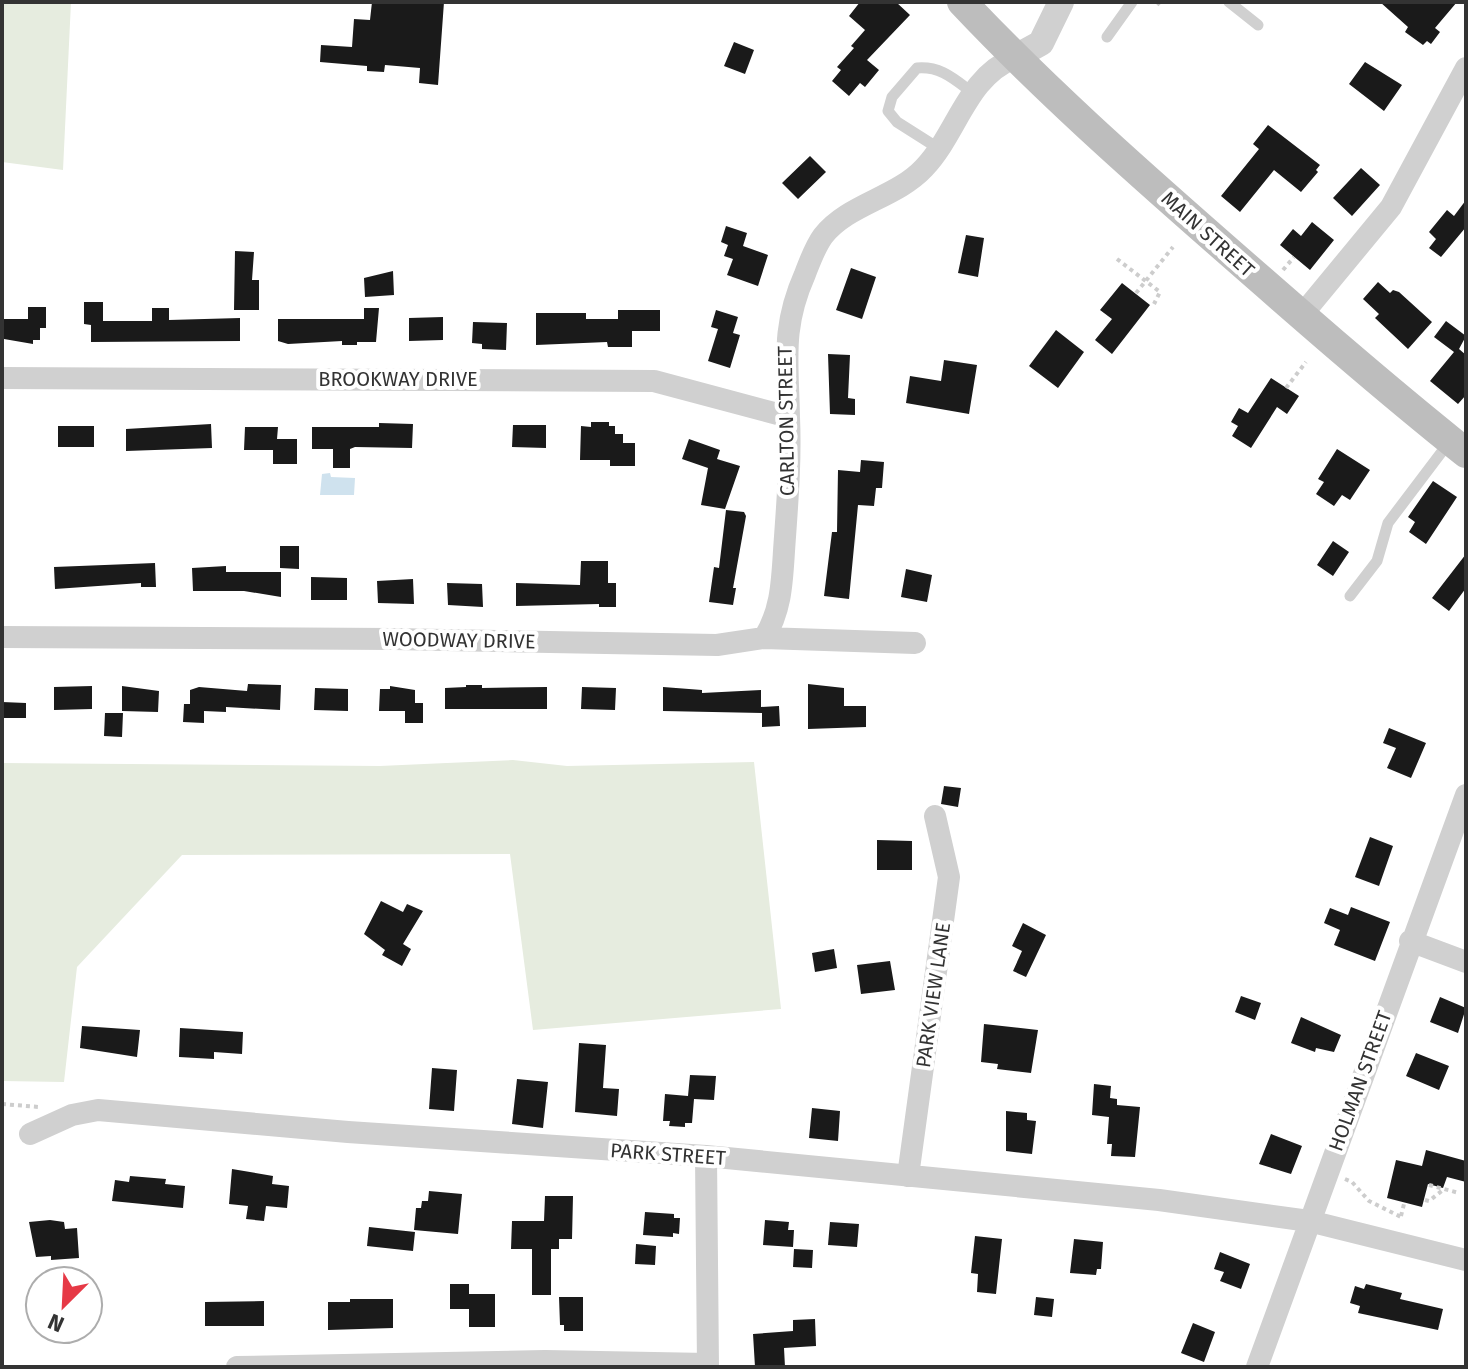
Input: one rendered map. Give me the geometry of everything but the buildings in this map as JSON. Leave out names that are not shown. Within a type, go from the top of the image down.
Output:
[{"type":"main road","name":"MAIN STREET","points":[[962,2],[1014,58],[1301,316],[1458,447]]},
{"type":"street","points":[[1014,58],[1041,43],[1061,2]]},
{"type":"street","name":"CARLTON STREET","points":[[764,638],[781,601],[789,417],[786,328],[797,292],[818,244],[841,220],[907,184],[938,148],[994,66],[1014,58]]},
{"type":"street","points":[[1301,316],[1391,207],[1466,68]]},
{"type":"street","name":"BROOKWAY DRIVE","points":[[2,378],[654,381],[789,417]]},
{"type":"street","name":"WOODWAY DRIVE","points":[[2,637],[717,645],[746,644],[764,638],[915,643]]},
{"type":"street","name":"HOLMAN STREET","points":[[1257,1367],[1410,941],[1466,795]]},
{"type":"street","name":"PARK VIEW LANE","points":[[908,1176],[949,877],[935,816]]},
{"type":"street","points":[[1410,941],[1466,962]]},
{"type":"street","name":"PARK STREET","points":[[30,1134],[72,1115],[98,1110],[348,1132],[706,1156],[1159,1200],[1309,1221],[1466,1260]]},
{"type":"street","points":[[237,1367],[545,1361],[708,1366],[706,1156]]},
{"type":"lane","points":[[1107,37],[1132,2]]},
{"type":"lane","points":[[1229,2],[1258,25]]},
{"type":"lane","points":[[938,148],[897,122],[888,111],[892,97],[917,68],[927,67],[942,70],[973,93]]},
{"type":"lane","points":[[1350,596],[1377,561],[1388,523],[1458,447]]},
{"type":"path","points":[[1136,293],[1173,247]]},
{"type":"path","points":[[1279,275],[1294,257]]},
{"type":"path","points":[[1117,259],[1160,292],[1154,304]]},
{"type":"path","points":[[1286,388],[1306,362]]},
{"type":"path","points":[[1339,1177],[1352,1182],[1379,1208],[1401,1217]]},
{"type":"path","points":[[1429,1185],[1459,1193]]},
{"type":"path","points":[[1425,1200],[1429,1201],[1446,1189]]},
{"type":"shaded area","points":[[2,2],[71,2],[63,170],[2,162]]},
{"type":"shaded area","points":[[513,760],[567,766],[754,762],[781,1009],[533,1030],[510,854],[182,855],[77,967],[64,1082],[2,1081],[2,763],[380,766]]},
{"type":"water","points":[[330,473],[331,477],[355,478],[354,495],[320,495],[322,474]]}]
